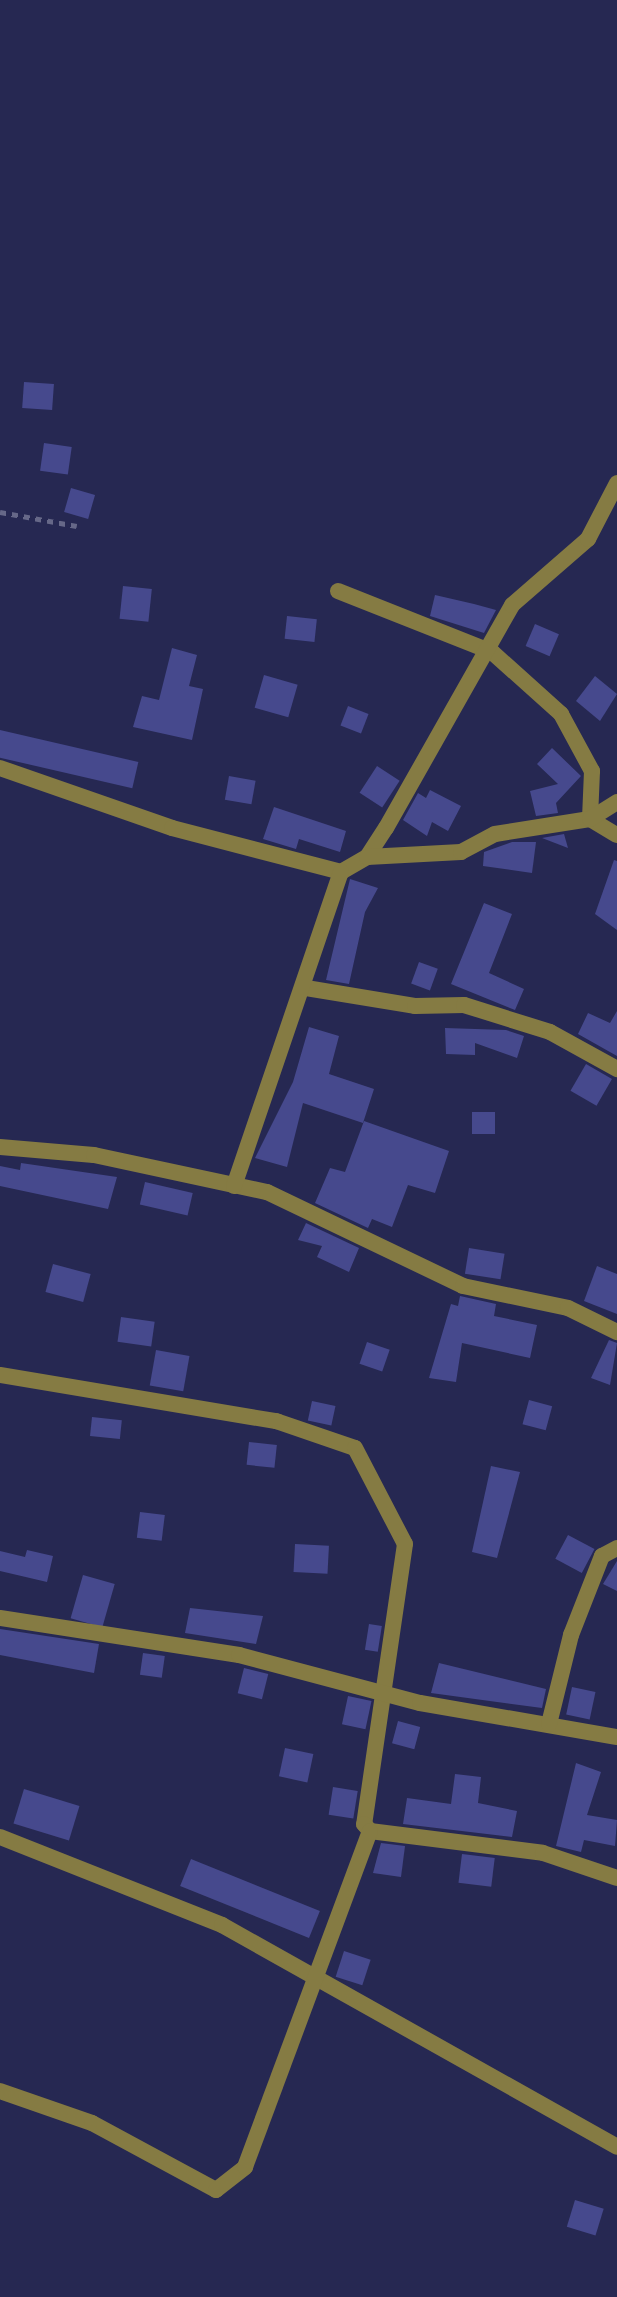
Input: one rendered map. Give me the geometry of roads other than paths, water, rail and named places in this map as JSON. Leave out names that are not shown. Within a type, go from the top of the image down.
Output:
[{"type":"street","points":[[234,1186],[306,988],[341,872],[367,857],[492,652],[512,605],[588,539],[617,483]]},
{"type":"street","points":[[338,591],[492,652],[561,714],[592,771],[590,819]]},
{"type":"street","points":[[0,768],[172,828],[341,872]]},
{"type":"street","points":[[367,857],[430,859],[495,834],[590,819],[617,802]]},
{"type":"street","points":[[590,819],[617,835]]},
{"type":"street","points":[[306,988],[493,1012],[617,1069]]},
{"type":"street","points":[[0,1147],[94,1155],[234,1186],[362,1232],[463,1286],[568,1308],[617,1332]]},
{"type":"street","points":[[0,1375],[276,1421],[355,1448],[405,1544],[389,1692],[364,1824],[370,1831],[543,1853],[617,1878]]},
{"type":"street","points":[[549,1724],[591,1583],[602,1556],[617,1548]]},
{"type":"street","points":[[0,1618],[239,1655],[389,1692],[617,1737]]},
{"type":"street","points":[[0,2091],[92,2123],[216,2190],[245,2167],[370,1831]]},
{"type":"street","points":[[0,1837],[222,1925],[617,2147]]}]
